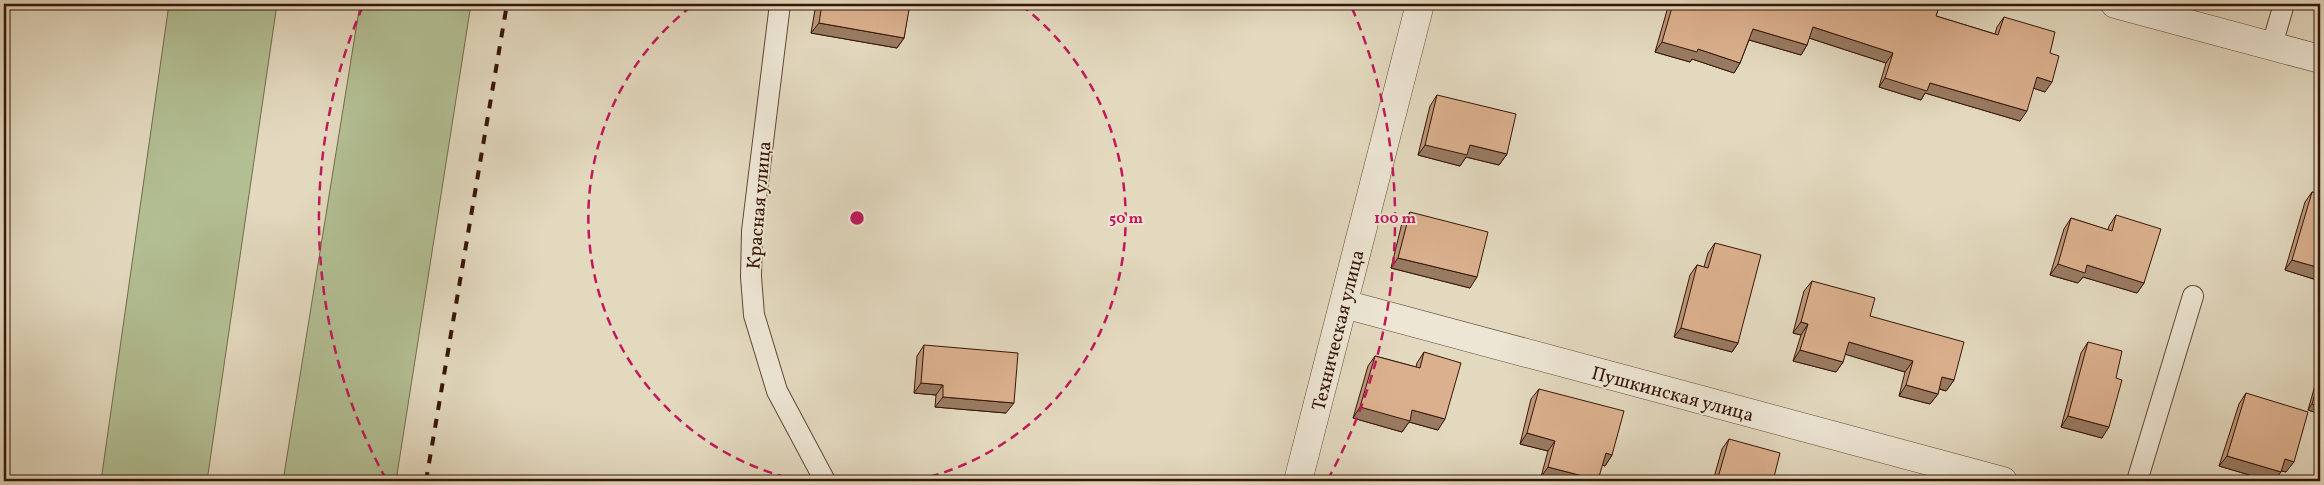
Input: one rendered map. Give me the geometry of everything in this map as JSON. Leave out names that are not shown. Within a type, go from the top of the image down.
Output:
[{"type":"street","name":"Техническая улица","points":[[1298,481],[1420,4]]},
{"type":"street","points":[[2114,4],[2320,59]]},
{"type":"street","name":"Пушкинская улица","points":[[1344,304],[2003,481]]},
{"type":"lane","name":"Красная улица","points":[[780,4],[752,232],[751,277],[754,315],[777,391],[825,481]]},
{"type":"lane","points":[[2272,45],[2284,4]]},
{"type":"lane","points":[[2136,481],[2193,296]]},
{"type":"green space","points":[[169,4],[277,4],[207,481],[101,481]]},
{"type":"green space","points":[[360,4],[471,4],[396,481],[283,481]]},
{"type":"building","points":[[822,4],[910,4],[904,38],[819,23]]},
{"type":"building","points":[[1673,4],[1940,4],[1936,16],[1998,35],[2004,17],[2055,32],[2050,53],[2059,56],[2052,82],[2037,77],[2027,111],[1930,83],[1927,91],[1885,78],[1893,53],[1813,27],[1807,45],[1753,29],[1740,63],[1698,49],[1697,52],[1662,42]]},
{"type":"building","points":[[1437,95],[1516,114],[1507,154],[1470,145],[1467,155],[1425,145]]},
{"type":"building","points":[[2312,192],[2320,194],[2320,268],[2292,260]]},
{"type":"building","points":[[1410,212],[1488,232],[1477,277],[1398,258]]},
{"type":"building","points":[[2116,215],[2161,229],[2144,283],[2087,265],[2085,273],[2058,264],[2071,218],[2112,231]]},
{"type":"building","points":[[1715,243],[1761,255],[1738,343],[1681,328],[1697,265],[1708,268]]},
{"type":"building","points":[[1812,281],[1875,298],[1870,316],[1964,342],[1954,380],[1942,377],[1938,394],[1906,385],[1913,361],[1849,342],[1843,362],[1800,350],[1808,324],[1801,322]]},
{"type":"building","points":[[2088,342],[2122,351],[2116,378],[2122,380],[2109,427],[2068,416]]},
{"type":"building","points":[[924,345],[1018,353],[1014,403],[943,397],[943,385],[921,383]]},
{"type":"building","points":[[1424,352],[1461,363],[1445,419],[1412,410],[1410,421],[1360,407],[1375,356],[1420,368]]},
{"type":"building","points":[[2320,377],[2320,407],[2312,404]]},
{"type":"building","points":[[1539,389],[1624,411],[1612,455],[1606,453],[1598,480],[1548,467],[1555,441],[1527,433]]},
{"type":"building","points":[[2246,393],[2308,412],[2294,462],[2285,459],[2281,472],[2227,456]]},
{"type":"building","points":[[1729,439],[1780,453],[1773,481],[1717,481]]},
{"type":"building","points":[[1887,476],[1905,481],[1886,481]]},
{"type":"railway","points":[[426,481],[507,4]]}]
